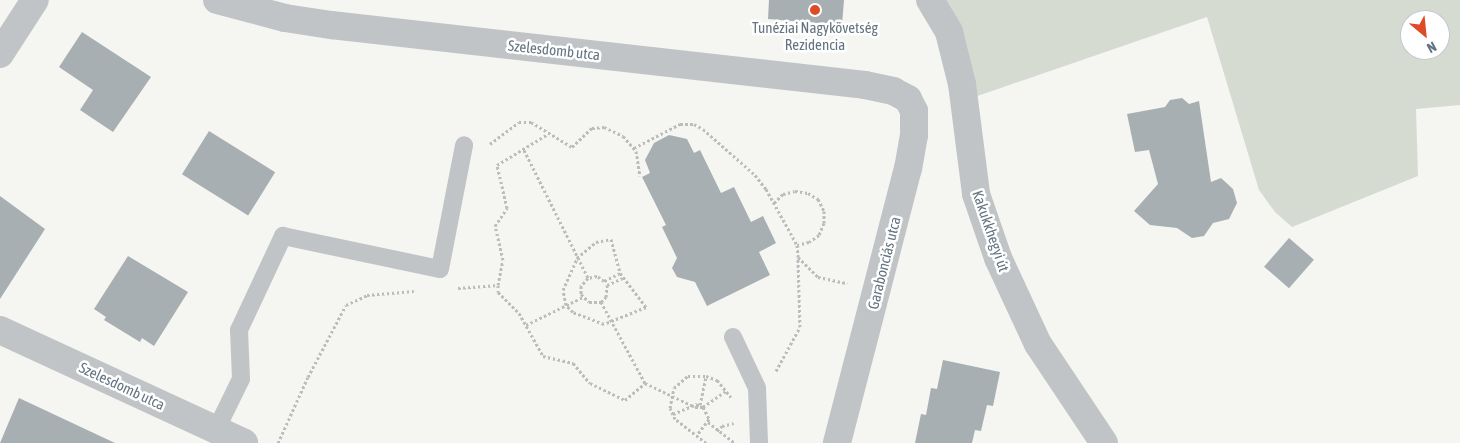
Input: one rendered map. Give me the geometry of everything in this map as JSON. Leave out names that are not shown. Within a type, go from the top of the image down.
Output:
[{"type":"street","points":[[0,54],[35,0]]},
{"type":"street","name":"Szelesdomb utca","points":[[217,0],[331,25],[865,85],[893,91]]},
{"type":"street","name":"Kakukkhegyi út","points":[[930,0],[949,32],[962,84],[976,194],[998,258],[1038,344],[1104,443]]},
{"type":"street","name":"Garabonciás utca","points":[[837,443],[914,135],[914,111],[908,98],[893,91]]},
{"type":"street","name":"Szelesdomb utca","points":[[0,330],[244,443]]},
{"type":"lane","points":[[216,430],[241,379],[239,330],[282,236],[440,269],[464,145]]},
{"type":"lane","points":[[733,337],[757,388],[759,443]]},
{"type":"path","points":[[464,145],[490,144],[519,122],[531,122],[572,147],[592,128],[604,126],[623,136],[634,148],[640,176]]},
{"type":"path","points":[[634,148],[680,124],[694,124],[717,140],[755,175],[774,203],[797,245],[800,327],[767,384],[759,404]]},
{"type":"path","points":[[548,134],[497,165],[507,208],[495,226],[503,260],[498,292],[526,325],[543,356],[573,363],[590,383],[625,400],[645,383]]},
{"type":"path","points":[[524,150],[588,278]]},
{"type":"path","points":[[774,203],[783,194],[795,191],[808,192],[818,199],[824,211],[824,223],[819,235],[809,242],[797,245]]},
{"type":"path","points":[[611,239],[620,273],[646,307],[612,322],[594,322],[582,318],[566,305],[566,279],[577,258],[596,242],[611,239]]},
{"type":"path","points":[[798,257],[818,277],[877,289]]},
{"type":"path","points":[[620,273],[604,281],[597,276],[588,278],[581,286],[583,297],[589,302],[601,302],[606,297],[607,285],[623,278]]},
{"type":"path","points":[[451,289],[498,285]]},
{"type":"path","points":[[278,443],[308,377],[346,305],[367,295],[423,291]]},
{"type":"path","points":[[526,325],[583,297]]},
{"type":"path","points":[[601,302],[645,383],[688,406],[702,406],[732,387]]},
{"type":"path","points":[[706,443],[681,425],[672,414],[671,398],[681,380],[688,376],[706,376],[717,380],[727,390],[733,404]]},
{"type":"path","points":[[706,376],[702,406],[708,422],[734,443]]},
{"type":"path","points":[[672,414],[688,406]]},
{"type":"path","points":[[717,431],[722,426],[736,422],[735,416]]},
{"type":"path","points":[[697,435],[708,422]]},
{"type":"shaded area","points":[[930,0],[1460,0],[1460,105],[1416,109],[1418,176],[1292,227],[1275,212],[1259,190],[1207,17],[963,101]]},
{"type":"building","name":"Tunéziai Nagykövetség Rezidencia","points":[[769,0],[844,0],[842,25],[768,19]]},
{"type":"building","points":[[82,32],[151,77],[113,132],[80,110],[93,90],[59,67]]},
{"type":"building","points":[[1182,98],[1189,104],[1199,101],[1211,182],[1221,178],[1233,189],[1237,203],[1229,219],[1213,223],[1204,236],[1192,238],[1177,228],[1150,225],[1134,211],[1158,184],[1149,150],[1135,152],[1127,114],[1165,107],[1170,100]]},
{"type":"building","points":[[209,131],[275,172],[248,216],[182,174]]},
{"type":"building","points":[[669,135],[687,139],[694,153],[700,150],[721,193],[734,187],[751,222],[763,216],[776,243],[759,252],[770,275],[707,306],[695,282],[677,277],[672,268],[677,258],[662,227],[666,225],[642,177],[650,173],[645,160],[654,143]]},
{"type":"building","points":[[0,196],[45,229],[0,299]]},
{"type":"building","points":[[1289,238],[1314,260],[1289,288],[1264,267]]},
{"type":"building","points":[[128,256],[188,292],[154,346],[142,338],[140,342],[104,320],[106,317],[94,309]]},
{"type":"building","points":[[943,360],[1000,372],[993,406],[987,405],[981,431],[975,430],[972,443],[915,443],[921,414],[926,415],[931,388],[937,389]]},
{"type":"building","points":[[19,398],[115,443],[0,443]]},
{"type":"place","name":"Tunéziai Nagykövetség Rezidencia","points":[[815,10]]}]
